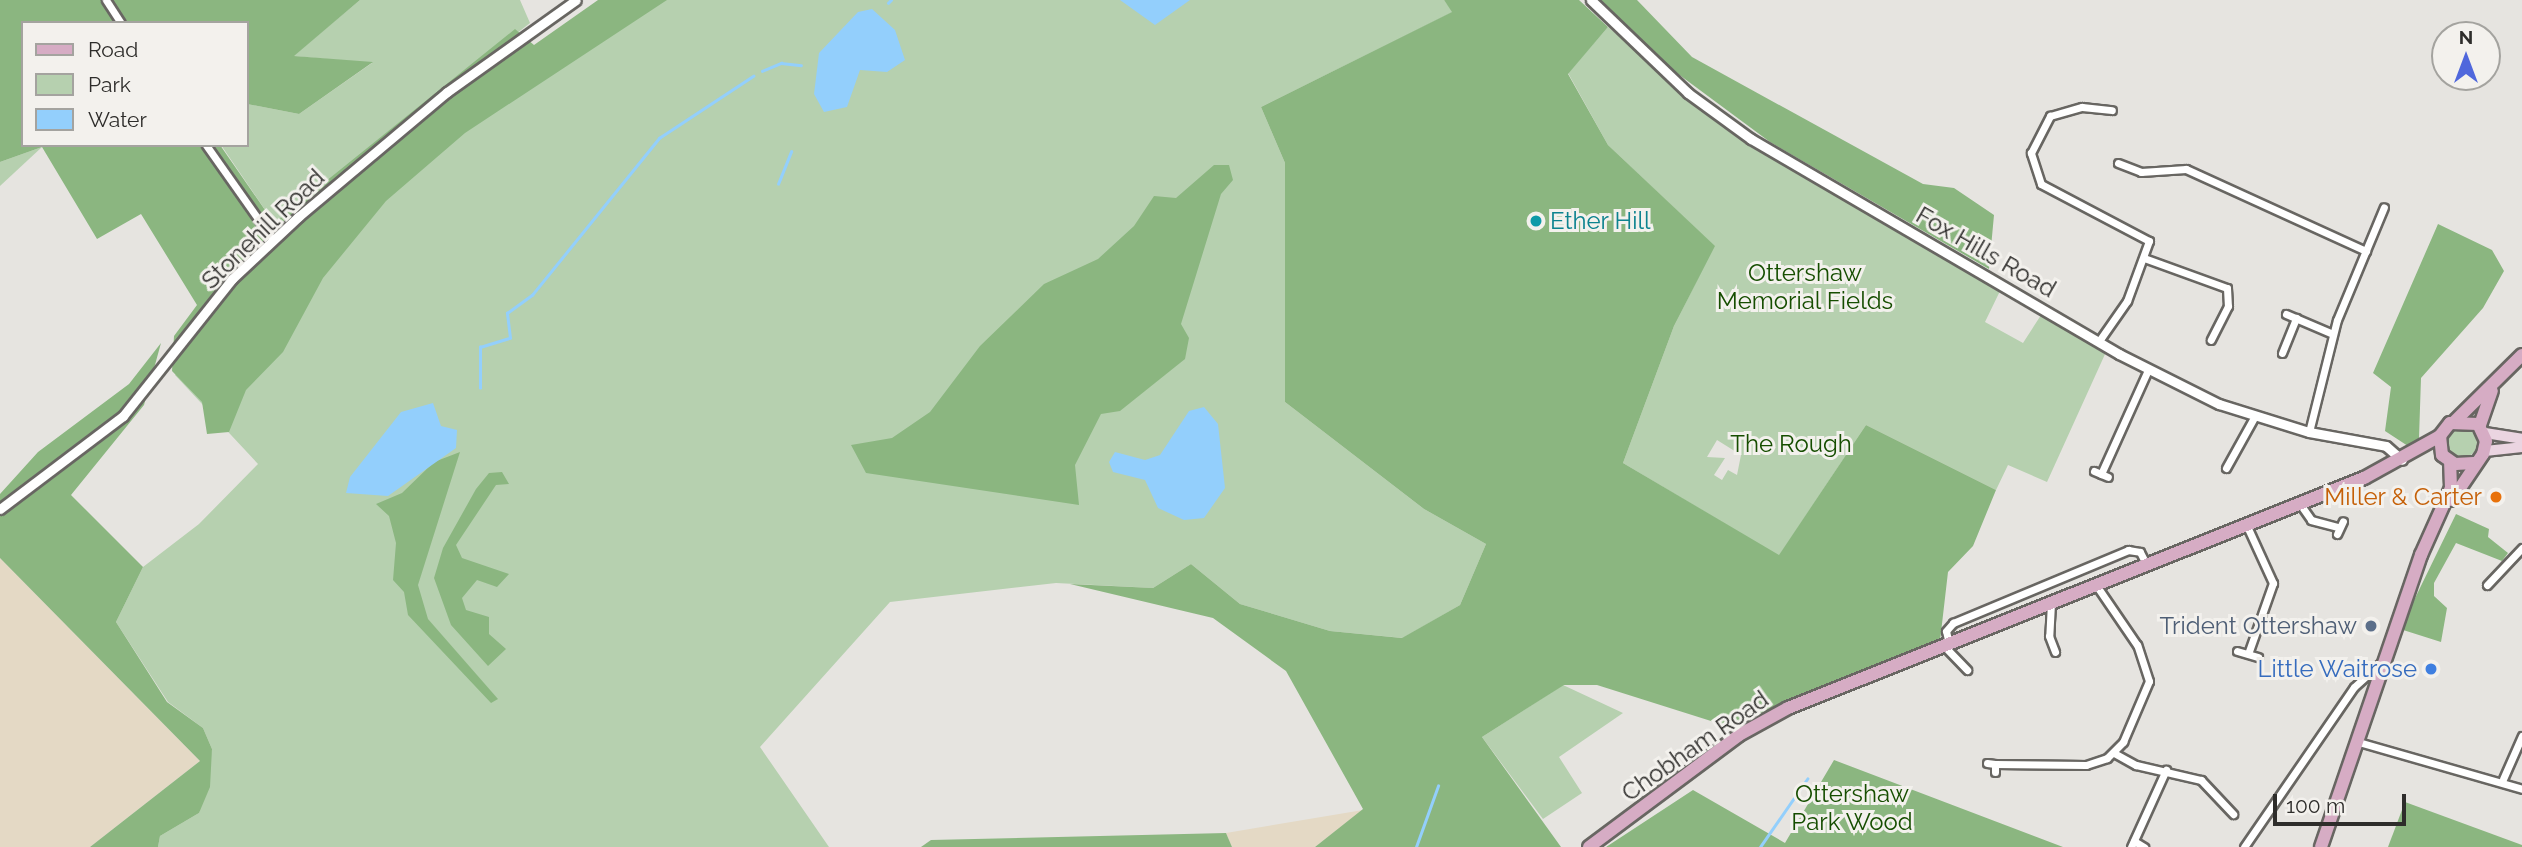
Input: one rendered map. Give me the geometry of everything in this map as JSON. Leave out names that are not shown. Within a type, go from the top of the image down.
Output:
[{"type":"main road","points":[[2320,847],[2383,661],[2451,488],[2440,436],[2522,356]]},
{"type":"main road","points":[[2485,451],[2482,429],[2488,395],[2522,356]]},
{"type":"main road","points":[[2455,421],[2522,439]]},
{"type":"main road","name":"Chobham Road","points":[[1589,847],[1739,735],[1788,708],[2300,504],[2406,458],[2440,436]]},
{"type":"main road","points":[[2419,565],[2474,463],[2485,451],[2522,447]]},
{"type":"main road","name":"Chobham Road","points":[[2406,458],[2446,458]]},
{"type":"main road","points":[[2446,458],[2474,463]]},
{"type":"street","points":[[106,0],[120,21]]},
{"type":"street","name":"Stonehill Road","points":[[0,509],[123,416],[232,279],[273,240],[447,92],[576,0]]},
{"type":"street","name":"Fox Hills Road","points":[[1591,0],[1688,93],[1751,139],[2148,370],[2255,416],[2309,432],[2390,447],[2406,458]]},
{"type":"street","points":[[2099,341],[2127,302],[2144,258],[2147,237],[2052,191],[2030,167],[2034,138],[2050,116],[2082,107],[2112,110]]},
{"type":"street","points":[[207,147],[273,240]]},
{"type":"street","points":[[2118,163],[2141,172],[2186,169],[2366,251]]},
{"type":"street","points":[[2309,432],[2333,334],[2384,207]]},
{"type":"street","points":[[2144,258],[2227,288],[2228,306],[2211,340]]},
{"type":"street","points":[[2286,314],[2333,334]]},
{"type":"street","points":[[2282,353],[2296,318]]},
{"type":"street","points":[[2101,474],[2148,370]]},
{"type":"street","points":[[2226,468],[2255,416]]},
{"type":"street","points":[[2300,504],[2311,520],[2339,527]]},
{"type":"street","points":[[2246,524],[2273,583],[2248,654]]},
{"type":"street","points":[[2487,585],[2522,548]]},
{"type":"street","points":[[1967,670],[1947,646],[1946,631],[1954,623],[2128,550],[2140,552],[2146,564]]},
{"type":"street","points":[[2514,555],[2522,563]]},
{"type":"street","points":[[1992,766],[2086,765],[2114,753],[2145,702],[2149,681],[2137,645],[2096,584]]},
{"type":"street","points":[[2051,603],[2055,652]]},
{"type":"street","points":[[2237,651],[2258,657]]},
{"type":"street","points":[[2244,847],[2362,677],[2383,661]]},
{"type":"street","points":[[2503,779],[2522,736]]},
{"type":"street","points":[[2355,741],[2503,779],[2522,789]]},
{"type":"street","points":[[2114,753],[2201,780],[2233,814]]},
{"type":"street","points":[[2144,847],[2132,844],[2166,770]]},
{"type":"shaded area","points":[[0,558],[200,761],[90,847],[0,847]]},
{"type":"shaded area","points":[[1363,810],[1315,847],[1232,847],[1226,833]]},
{"type":"green space","points":[[0,0],[360,0],[294,56],[373,62],[299,114],[248,104],[248,21],[21,21],[21,147],[42,147],[0,162]]},
{"type":"green space","points":[[360,0],[520,0],[530,23],[274,223],[222,147],[248,147],[248,104],[299,114],[372,63],[293,56]]},
{"type":"green space","points":[[598,0],[667,0],[465,133],[386,201],[323,278],[283,352],[246,390],[229,432],[207,434],[202,402],[172,371],[174,336],[197,305],[141,214],[97,239],[42,147],[221,147],[274,223],[515,29],[534,45]]},
{"type":"green space","points":[[610,0],[1444,0],[1453,12],[1261,107],[1285,163],[1285,402],[1424,509],[1486,544],[1460,605],[1403,638],[1330,631],[1240,604],[1191,564],[1153,588],[1056,583],[890,602],[760,747],[829,847],[158,847],[160,836],[199,813],[212,749],[203,728],[168,702],[116,622],[143,567],[199,524],[258,464],[175,375]]},
{"type":"green space","points":[[1444,0],[1579,0],[1608,27],[1568,74],[1608,145],[1715,246],[1674,326],[1623,463],[1779,555],[1866,425],[1996,490],[1973,546],[1948,572],[1940,641],[1730,727],[1597,685],[1564,685],[1482,737],[1561,847],[1315,847],[1363,809],[1286,671],[1213,618],[1070,584],[1153,588],[1191,564],[1240,604],[1330,631],[1402,638],[1460,605],[1486,544],[1424,509],[1285,402],[1285,163],[1261,107],[1452,12]]},
{"type":"green space","points":[[1597,0],[1637,0],[1692,57],[1923,184],[1954,188],[1994,215],[1989,269],[1770,142],[1666,65]]},
{"type":"green space","name":"Ottershaw Memorial Fields","points":[[1608,27],[1748,145],[2000,291],[1985,322],[2023,343],[2043,312],[2106,352],[2047,482],[2008,465],[1996,490],[1866,425],[1779,556],[1623,463],[1674,326],[1714,246],[1608,145],[1568,73]],"holes":[[[1717,440],[1741,455],[1737,475],[1728,470],[1722,480],[1714,475],[1725,458],[1707,457]]]},
{"type":"green space","points":[[42,147],[0,186],[0,162]]},
{"type":"green space","points":[[1214,165],[1229,165],[1233,180],[1221,194],[1181,324],[1189,338],[1185,359],[1120,411],[1101,414],[1075,465],[1079,505],[866,473],[851,445],[892,438],[930,412],[980,346],[1044,284],[1098,259],[1134,226],[1154,196],[1176,198]]},
{"type":"green space","points":[[2438,224],[2492,250],[2504,271],[2483,308],[2421,378],[2419,438],[2411,448],[2385,431],[2391,387],[2373,373]]},
{"type":"green space","points":[[161,343],[144,405],[71,495],[143,567],[116,622],[167,702],[203,728],[212,749],[210,787],[199,813],[160,836],[158,847],[90,847],[200,761],[0,558],[0,494],[38,452],[129,384]]},
{"type":"green space","points":[[2462,428],[2473,432],[2477,443],[2473,454],[2462,458],[2451,454],[2447,443],[2451,432]]},
{"type":"green space","points":[[460,452],[418,585],[428,619],[498,699],[491,703],[408,615],[404,592],[393,580],[396,543],[389,516],[376,504],[402,493],[434,462]]},
{"type":"green space","points":[[502,472],[509,484],[496,485],[456,545],[462,558],[509,574],[497,587],[477,580],[462,598],[466,610],[489,617],[489,634],[506,649],[488,666],[451,625],[434,578],[443,548],[476,489],[489,473]]},
{"type":"green space","points":[[2456,514],[2489,529],[2488,537],[2508,553],[2502,561],[2456,543],[2434,583],[2434,596],[2447,608],[2441,642],[2400,629]]},
{"type":"green space","points":[[1563,685],[1623,713],[1559,757],[1582,793],[1543,819],[1482,737]]},
{"type":"green space","name":"Ottershaw Park Wood","points":[[1834,760],[2063,847],[1606,847],[1693,790],[1785,843]]},
{"type":"green space","points":[[2405,802],[2522,845],[2522,847],[2388,847]]},
{"type":"green space","points":[[1226,833],[1232,847],[921,847],[931,840]]},
{"type":"water","points":[[1120,0],[1190,0],[1155,25]]},
{"type":"water","points":[[872,9],[895,30],[905,60],[887,72],[860,70],[847,107],[824,112],[814,94],[819,53],[858,12]]},
{"type":"water","points":[[433,403],[441,426],[457,430],[456,448],[388,496],[346,493],[350,477],[401,412]]},
{"type":"water","points":[[1204,407],[1218,424],[1225,488],[1204,518],[1184,520],[1158,508],[1145,480],[1113,472],[1109,462],[1115,452],[1145,460],[1160,455],[1189,411]]},
{"type":"waterway","points":[[888,3],[891,0]]},
{"type":"waterway","points":[[762,71],[781,63],[801,65]]},
{"type":"waterway","points":[[480,388],[480,347],[510,338],[507,313],[532,295],[659,138],[753,76]]},
{"type":"waterway","points":[[778,184],[791,152]]},
{"type":"waterway","points":[[1760,847],[1807,779]]},
{"type":"waterway","points":[[1416,847],[1438,786]]},
{"type":"place","name":"Ether Hill","points":[[1536,221]]},
{"type":"place","name":"Miller & Carter","points":[[2496,497]]},
{"type":"place","name":"Trident Ottershaw","points":[[2371,626]]},
{"type":"place","name":"Little Waitrose","points":[[2431,669]]},
{"type":"park label","name":"The Rough","points":[[1791,444]]}]
